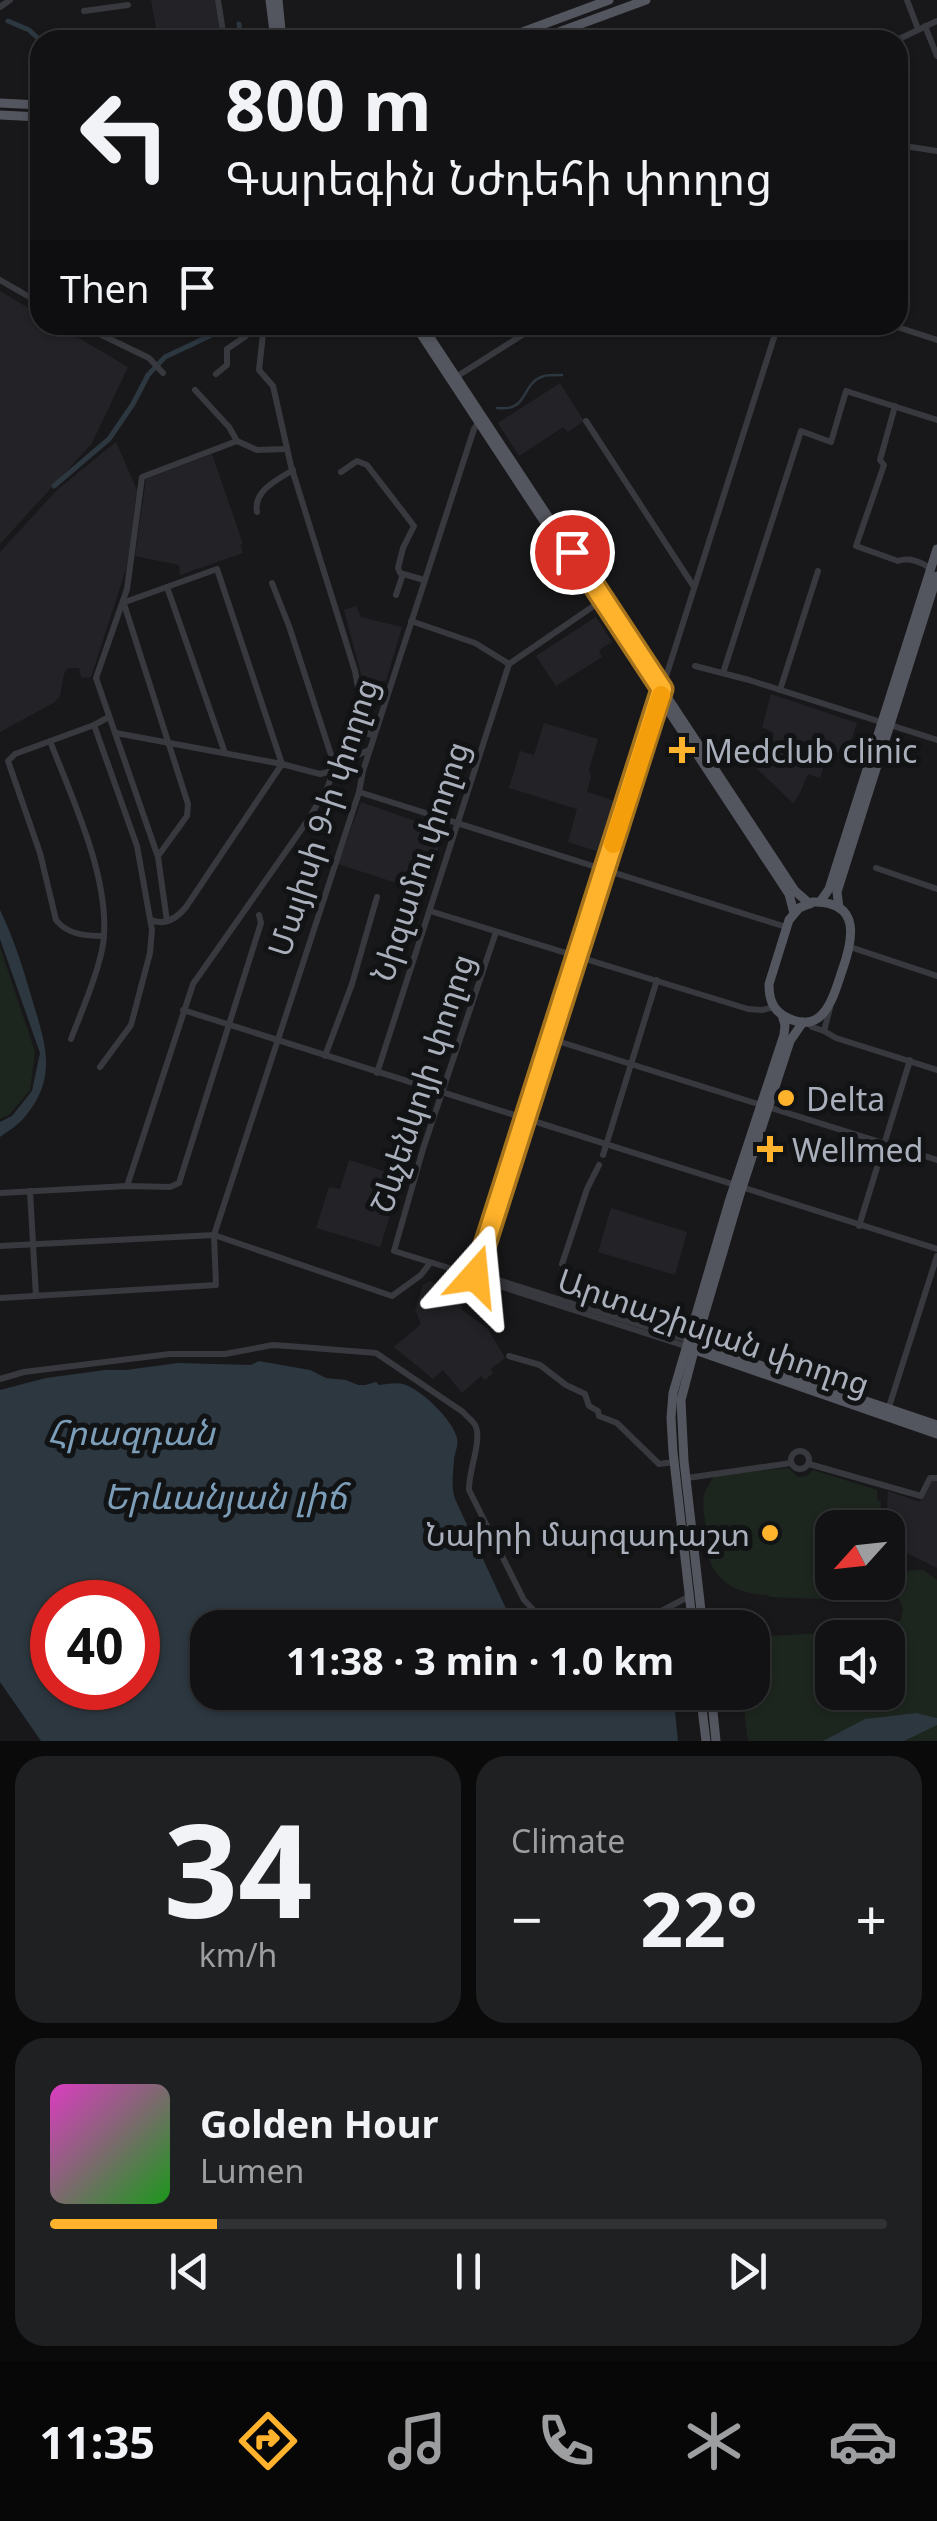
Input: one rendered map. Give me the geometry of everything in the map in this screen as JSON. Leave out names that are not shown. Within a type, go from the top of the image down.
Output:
[{"type":"main road","points":[[274,0],[278,30]]},
{"type":"main road","points":[[529,30],[610,0]]},
{"type":"main road","points":[[574,30],[646,0]]},
{"type":"main road","points":[[0,103],[30,104]]},
{"type":"main road","points":[[0,115],[30,116]]},
{"type":"main road","points":[[425,335],[456,377],[598,603],[662,694],[789,894],[794,913]]},
{"type":"main road","points":[[425,335],[794,891],[815,903],[839,908]]},
{"type":"main road","points":[[694,1610],[679,1461],[681,1400],[690,1345],[743,1188],[784,1036],[785,1025],[769,994],[769,984],[794,913],[815,903],[829,889],[935,573],[937,550]]},
{"type":"main road","points":[[766,1106],[790,1041],[806,1022],[821,1016],[830,1006],[850,947],[851,929],[839,908],[837,892],[885,724]]},
{"type":"main road","points":[[778,1011],[806,1022]]},
{"type":"main road","name":"Արտաշիսյան փողոց","points":[[690,1345],[937,1425]]},
{"type":"main road","name":"Արտաշիսյան փողոց","points":[[888,1412],[937,1434]]},
{"type":"main road","points":[[679,1461],[686,1478],[697,1610]]},
{"type":"main road","points":[[702,1710],[706,1741]]},
{"type":"main road","points":[[713,1710],[716,1741]]},
{"type":"street","points":[[0,6],[10,0]]},
{"type":"street","points":[[218,0],[223,30]]},
{"type":"street","points":[[908,0],[937,56]]},
{"type":"street","points":[[84,11],[128,4]]},
{"type":"street","points":[[908,35],[937,21]]},
{"type":"street","points":[[912,147],[937,151]]},
{"type":"street","points":[[0,280],[30,297]]},
{"type":"street","points":[[908,331],[937,340]]},
{"type":"street","points":[[101,335],[148,358],[163,373]]},
{"type":"street","points":[[216,374],[227,365],[227,349],[246,335]]},
{"type":"street","points":[[263,335],[259,370],[273,386],[293,470],[355,672],[365,728],[374,735]]},
{"type":"street","points":[[456,377],[522,335]]},
{"type":"street","points":[[475,1276],[775,335]]},
{"type":"street","points":[[195,390],[230,427],[236,441],[257,450],[288,449]]},
{"type":"street","points":[[723,673],[801,432],[831,442],[846,391],[937,420]]},
{"type":"street","points":[[895,406],[880,460],[884,465],[856,546],[898,561],[924,564],[935,573]]},
{"type":"street","name":"Մայիսի 9-ի փողոց","points":[[214,1235],[424,580],[474,428],[481,419]]},
{"type":"street","points":[[586,421],[694,587]]},
{"type":"street","points":[[167,922],[158,857],[96,678],[128,589],[142,477],[236,441]]},
{"type":"street","points":[[341,472],[357,461],[366,465],[414,526],[398,568],[403,574],[424,580]]},
{"type":"street","points":[[257,512],[258,496],[293,470]]},
{"type":"street","points":[[123,602],[214,569],[220,571],[282,764]]},
{"type":"street","points":[[780,690],[818,571]]},
{"type":"street","points":[[396,594],[403,574]]},
{"type":"street","points":[[127,1186],[197,977],[308,820],[335,767],[272,583]]},
{"type":"street","points":[[167,587],[225,753]]},
{"type":"street","points":[[123,602],[189,812],[158,857]]},
{"type":"street","points":[[411,621],[475,643],[509,664],[598,603]]},
{"type":"street","name":"Նիզամու փողոց","points":[[377,1072],[509,664]]},
{"type":"street","points":[[695,666],[937,740]]},
{"type":"street","points":[[105,938],[74,933],[56,920],[40,853],[8,761],[109,717]]},
{"type":"street","points":[[94,725],[138,846],[151,920],[150,953],[130,1025],[100,1067]]},
{"type":"street","points":[[116,732],[320,774],[370,750]]},
{"type":"street","points":[[50,741],[92,852],[104,914],[105,938],[71,1039]]},
{"type":"street","points":[[151,920],[167,922],[186,907],[282,764]]},
{"type":"street","points":[[359,792],[786,928]]},
{"type":"street","points":[[876,868],[937,889]]},
{"type":"street","points":[[325,1056],[378,897]]},
{"type":"street","points":[[430,910],[758,1010],[778,1011]]},
{"type":"street","points":[[0,1194],[179,1184],[261,923],[259,914]]},
{"type":"street","name":"Շևչենկոյի փողոց","points":[[394,1250],[441,1093],[496,932]]},
{"type":"street","points":[[850,947],[937,976]]},
{"type":"street","points":[[602,1155],[657,980]]},
{"type":"street","points":[[758,1010],[769,994]]},
{"type":"street","points":[[824,1030],[830,1006]]},
{"type":"street","points":[[183,1010],[937,1252],[888,1412]]},
{"type":"street","points":[[806,1022],[836,1038],[937,1070]]},
{"type":"street","points":[[551,1039],[937,1160]]},
{"type":"street","points":[[859,1226],[910,1060]]},
{"type":"street","points":[[562,1264],[599,1165]]},
{"type":"street","points":[[30,1192],[36,1296]]},
{"type":"street","points":[[0,1298],[216,1286],[214,1235]]},
{"type":"street","points":[[0,1246],[214,1235],[392,1296],[421,1275],[430,1262]]},
{"type":"street","name":"Արտաշիսյան փողոց","points":[[394,1250],[690,1345]]},
{"type":"street","points":[[0,1379],[24,1372],[170,1354],[225,1354],[273,1345],[376,1353],[458,1408],[475,1426],[478,1436],[469,1490],[524,1600],[533,1610]]},
{"type":"street","points":[[509,1356],[540,1365],[585,1394],[589,1406],[598,1410],[599,1416],[617,1423],[659,1464],[679,1461]]},
{"type":"street","points":[[801,1451],[808,1456],[804,1468],[798,1469],[792,1463],[793,1454],[801,1451]]},
{"type":"street","points":[[686,1478],[792,1463]]},
{"type":"street","points":[[808,1464],[921,1496],[930,1478],[937,1478]]},
{"type":"street","points":[[663,1610],[690,1596]]},
{"type":"shaded area","points":[[151,0],[215,0],[220,30],[156,30]]},
{"type":"shaded area","points":[[0,291],[30,309],[30,335],[74,335],[128,367],[92,443],[0,544]]},
{"type":"shaded area","points":[[560,383],[584,421],[568,432],[563,427],[519,456],[498,423]]},
{"type":"shaded area","points":[[116,442],[137,490],[127,566],[91,677],[81,678],[79,668],[68,668],[55,702],[0,732],[0,552],[57,490]]},
{"type":"shaded area","points":[[212,454],[243,553],[180,575],[179,565],[135,556],[146,479]]},
{"type":"shaded area","points":[[356,606],[361,617],[402,627],[386,681],[363,682],[344,610]]},
{"type":"shaded area","points":[[596,617],[612,642],[599,650],[602,657],[556,686],[536,656]]},
{"type":"shaded area","points":[[771,694],[857,723],[846,755],[829,749],[820,778],[808,774],[793,803],[753,765],[765,737],[772,738],[774,733],[762,727]]},
{"type":"shaded area","points":[[544,723],[598,739],[587,792],[618,802],[602,853],[568,842],[577,809],[509,788],[520,751],[534,755]]},
{"type":"shaded area","points":[[361,802],[444,831],[424,892],[338,864]]},
{"type":"shaded area","points":[[0,947],[35,1052],[30,1090],[10,1114],[0,1119]]},
{"type":"shaded area","points":[[349,1160],[406,1178],[380,1247],[316,1228],[329,1187],[340,1189]]},
{"type":"shaded area","points":[[611,1208],[687,1232],[675,1275],[598,1252]]},
{"type":"shaded area","points":[[429,1281],[448,1287],[452,1301],[488,1329],[505,1358],[485,1380],[481,1376],[462,1393],[443,1370],[433,1379],[394,1347],[421,1324],[415,1310],[423,1285]]},
{"type":"shaded area","name":"Նաիրի մարզադաշտ","points":[[788,1468],[798,1477],[813,1470],[877,1490],[880,1510],[815,1510],[815,1599],[748,1593],[729,1585],[711,1563],[703,1505],[706,1489],[715,1475]]},
{"type":"shaded area","points":[[930,1475],[937,1478],[937,1568],[905,1552],[905,1510],[887,1510],[888,1491],[920,1502]]},
{"type":"shaded area","points":[[923,1570],[937,1580],[937,1741],[748,1741],[744,1710],[770,1710],[770,1636],[815,1633],[815,1710],[905,1710],[903,1608],[899,1600],[905,1600],[905,1571]]},
{"type":"water","points":[[0,910],[25,976],[46,1060],[42,1088],[35,1103],[22,1121],[0,1137],[0,1122],[12,1116],[32,1091],[40,1053],[0,939]]},
{"type":"water","name":"Երևանյան լիճ","points":[[259,1361],[310,1370],[358,1385],[403,1384],[418,1392],[435,1406],[457,1438],[455,1499],[507,1610],[190,1610],[190,1710],[675,1710],[678,1741],[41,1741],[0,1682],[0,1390],[46,1378],[178,1363],[251,1365]]},
{"type":"water","points":[[916,1713],[937,1718],[937,1725],[904,1741],[823,1741],[865,1719]]},
{"type":"waterway","points":[[8,21],[30,31]]},
{"type":"waterway","points":[[239,24],[240,30]]},
{"type":"waterway","points":[[54,486],[109,439],[148,375],[165,357],[212,335]]},
{"type":"waterway","points":[[497,408],[515,406],[536,380],[562,375]]},
{"type":"slow traffic","points":[[613,844],[661,695]]},
{"type":"place","name":"Medclub clinic","points":[[682,750]]},
{"type":"place","name":"Delta","points":[[786,1098]]},
{"type":"place","name":"Wellmed","points":[[770,1149]]},
{"type":"place","name":"Նաիրի մարզադաշտ","points":[[770,1533]]},
{"type":"route","points":[[475,1276],[662,689],[572,552]]},
{"type":"water label","name":"Հրազդան","points":[[131,1431]]}]
